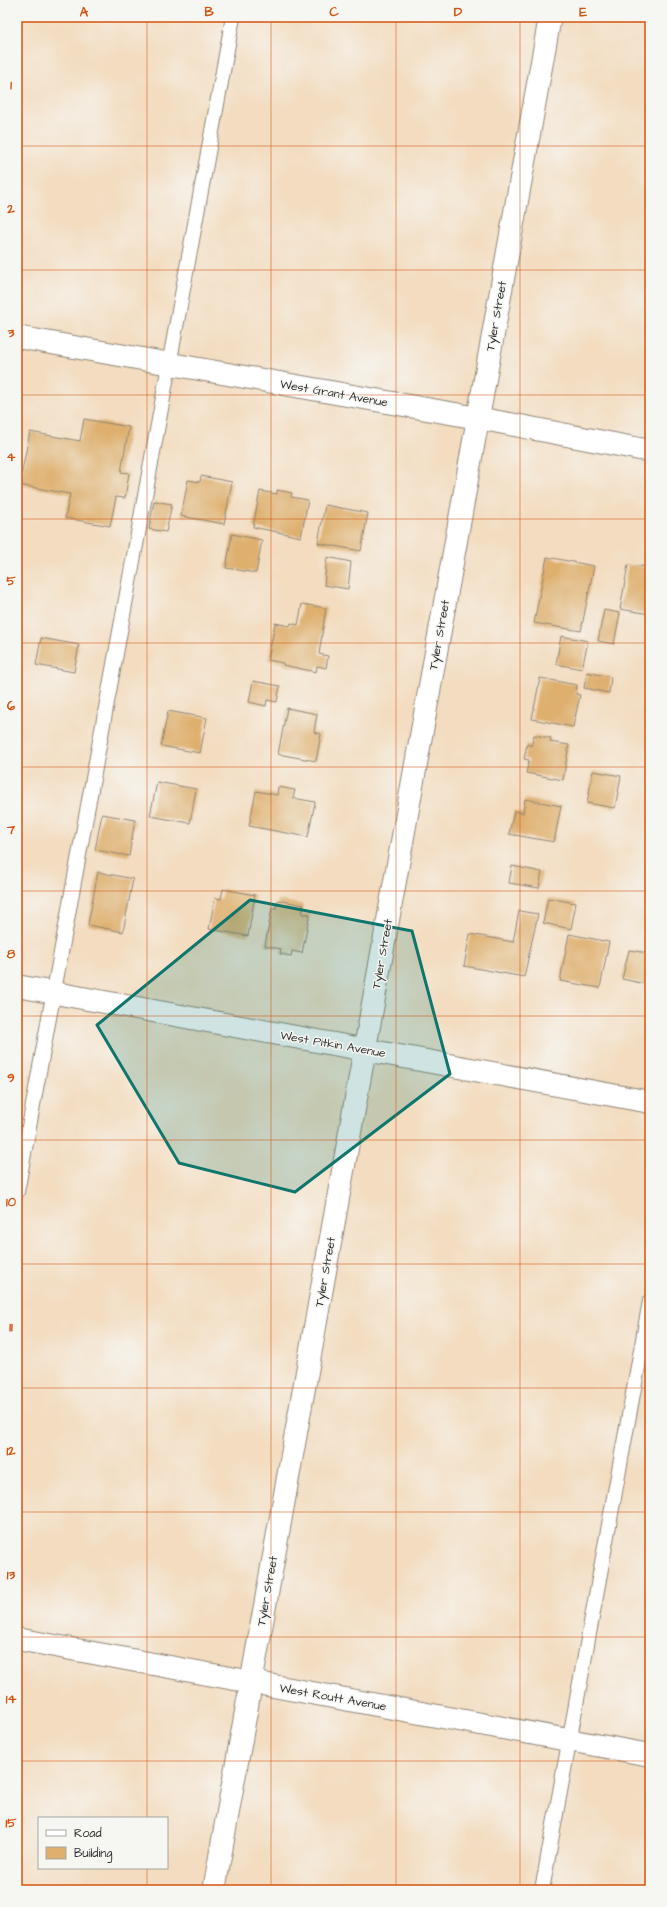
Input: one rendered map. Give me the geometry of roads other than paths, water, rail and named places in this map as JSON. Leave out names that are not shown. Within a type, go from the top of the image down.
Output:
[{"type":"street","name":"Tyler Street","points":[[214,1890],[550,17]]},
{"type":"street","name":"West Grant Avenue","points":[[17,337],[478,418],[650,450]]},
{"type":"street","name":"West Pitkin Avenue","points":[[17,986],[650,1102]]},
{"type":"street","name":"West Routt Avenue","points":[[17,1639],[650,1755]]},
{"type":"lane","points":[[17,1192],[233,17]]},
{"type":"lane","points":[[542,1890],[571,1741],[650,1301]]}]
